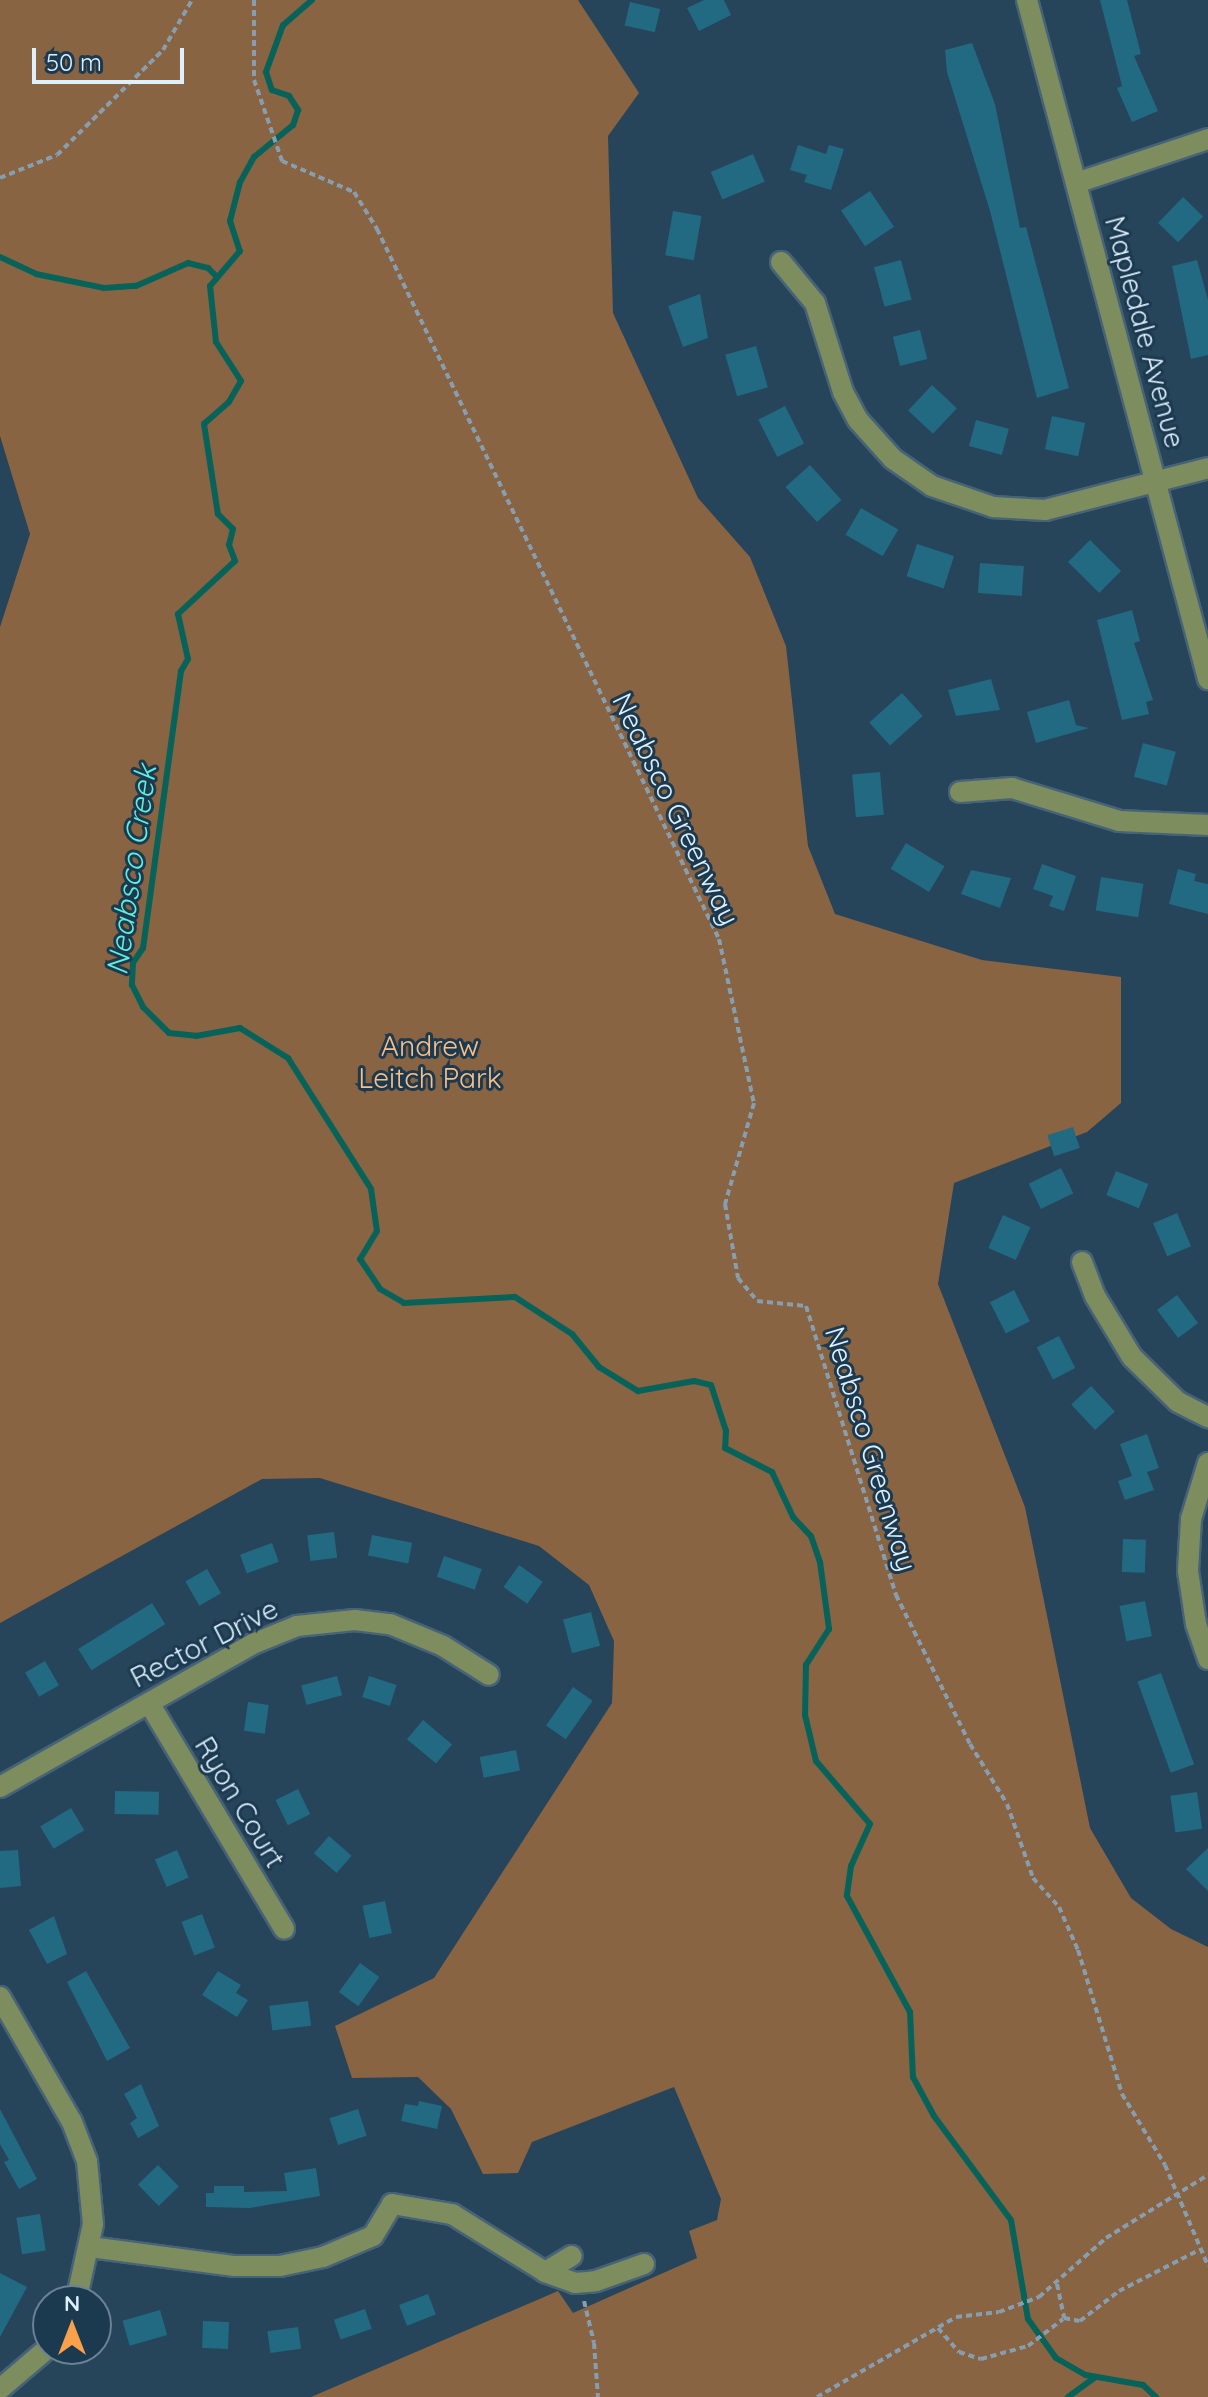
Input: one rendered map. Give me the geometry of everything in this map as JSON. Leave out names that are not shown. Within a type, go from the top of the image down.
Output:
[{"type":"street","name":"Mapledale Avenue","points":[[1027,0],[1208,679]]},
{"type":"street","points":[[1076,183],[1208,139]]},
{"type":"street","points":[[781,262],[815,303],[843,392],[858,420],[893,459],[932,486],[993,507],[1032,511],[1075,506],[1208,468]]},
{"type":"street","points":[[960,792],[1012,788],[1119,821],[1208,825]]},
{"type":"street","points":[[1082,1262],[1095,1296],[1132,1357],[1178,1402],[1208,1417]]},
{"type":"street","points":[[1208,1463],[1191,1519],[1188,1557],[1192,1605],[1208,1659]]},
{"type":"street","name":"Rector Drive","points":[[0,1787],[270,1635],[323,1621],[374,1621],[403,1628],[489,1675]]},
{"type":"street","name":"Ryon Court","points":[[149,1703],[284,1929]]},
{"type":"street","points":[[0,1997],[81,2139],[91,2191],[90,2247],[80,2285]]},
{"type":"street","points":[[90,2247],[235,2266],[280,2266],[323,2257],[373,2236],[392,2204],[452,2214],[545,2272],[575,2283],[644,2264]]},
{"type":"street","points":[[545,2272],[572,2256]]},
{"type":"street","points":[[0,2389],[32,2362]]},
{"type":"path","points":[[0,178],[57,155],[163,50],[192,0]]},
{"type":"path","name":"Neabsco Greenway","points":[[254,0],[254,80],[282,161],[354,192],[377,229],[719,939],[754,1103],[725,1204],[738,1278],[757,1301],[806,1306],[896,1595],[970,1744],[1007,1804],[1033,1878],[1059,1907],[1078,1950],[1122,2094],[1176,2192],[1208,2266]]},
{"type":"path","points":[[817,2397],[956,2317],[1018,2307],[1057,2284],[1106,2238],[1208,2175]]},
{"type":"path","points":[[1064,2318],[1080,2321],[1119,2291],[1199,2250]]},
{"type":"path","points":[[575,2283],[594,2343],[598,2397]]},
{"type":"path","points":[[1057,2284],[1064,2318]]},
{"type":"path","points":[[938,2328],[968,2358],[990,2358],[1037,2340],[1064,2318]]},
{"type":"green space","name":"Andrew Leitch Park","points":[[0,0],[578,0],[639,93],[608,136],[613,313],[698,498],[750,557],[786,646],[808,846],[835,914],[982,960],[1121,977],[1121,1103],[1087,1132],[954,1183],[938,1284],[1025,1507],[1090,1828],[1131,1898],[1171,1929],[1208,1947],[1208,2397],[311,2397],[558,2291],[573,2313],[697,2258],[689,2231],[717,2220],[721,2199],[674,2087],[532,2142],[518,2173],[483,2174],[451,2109],[418,2077],[352,2078],[335,2026],[434,1978],[612,1703],[614,1641],[589,1585],[539,1546],[320,1478],[262,1479],[0,1623],[0,627],[30,534],[0,436]]},
{"type":"building","points":[[704,0],[724,0],[731,15],[699,31],[687,8]]},
{"type":"building","points":[[1100,0],[1127,0],[1141,54],[1134,56],[1158,111],[1132,122],[1117,88],[1122,86]]},
{"type":"building","points":[[630,2],[660,9],[655,32],[625,25]]},
{"type":"building","points":[[972,43],[995,104],[1020,228],[1026,227],[1069,388],[1037,398],[990,211],[947,72],[945,50]]},
{"type":"building","points":[[798,145],[826,154],[829,145],[844,149],[831,190],[804,182],[807,175],[790,170]]},
{"type":"building","points":[[753,154],[765,182],[722,200],[711,172]]},
{"type":"building","points":[[870,191],[894,227],[865,246],[841,211]]},
{"type":"building","points":[[1183,197],[1203,216],[1178,242],[1158,223]]},
{"type":"building","points":[[673,211],[702,216],[694,260],[665,255]]},
{"type":"building","points":[[901,260],[912,300],[885,307],[874,267]]},
{"type":"building","points":[[1197,260],[1208,300],[1208,355],[1191,359],[1172,266]]},
{"type":"building","points":[[700,294],[708,338],[683,347],[668,306]]},
{"type":"building","points":[[920,330],[927,359],[900,366],[893,337]]},
{"type":"building","points":[[756,346],[768,387],[737,396],[725,355]]},
{"type":"building","points":[[932,385],[957,408],[933,434],[908,411]]},
{"type":"building","points":[[785,406],[804,443],[777,457],[758,420]]},
{"type":"building","points":[[1052,416],[1085,423],[1078,456],[1045,449]]},
{"type":"building","points":[[976,420],[1009,429],[1002,455],[969,446]]},
{"type":"building","points":[[810,465],[841,500],[817,522],[785,487]]},
{"type":"building","points":[[861,508],[898,530],[883,556],[846,535]]},
{"type":"building","points":[[1090,540],[1121,571],[1099,593],[1068,562]]},
{"type":"building","points":[[917,544],[954,556],[944,588],[906,576]]},
{"type":"building","points":[[980,563],[1024,566],[1022,596],[978,593]]},
{"type":"building","points":[[1132,610],[1140,641],[1134,643],[1153,700],[1146,702],[1149,714],[1122,720],[1097,620]]},
{"type":"building","points":[[991,679],[1000,710],[956,716],[948,690]]},
{"type":"building","points":[[902,693],[923,716],[890,745],[869,722]]},
{"type":"building","points":[[1069,700],[1076,725],[1089,728],[1036,743],[1027,712]]},
{"type":"building","points":[[1143,743],[1176,752],[1167,786],[1134,777]]},
{"type":"building","points":[[880,772],[884,815],[856,817],[852,774]]},
{"type":"building","points":[[906,843],[945,866],[929,892],[891,869]]},
{"type":"building","points":[[1042,864],[1076,876],[1064,911],[1049,906],[1053,896],[1033,889]]},
{"type":"building","points":[[1178,869],[1196,874],[1194,881],[1208,884],[1208,914],[1169,904]]},
{"type":"building","points":[[971,870],[1011,878],[1000,908],[961,894]]},
{"type":"building","points":[[1101,877],[1143,884],[1138,917],[1096,911]]},
{"type":"building","points":[[1073,1127],[1080,1148],[1054,1156],[1047,1135]]},
{"type":"building","points":[[1061,1168],[1073,1193],[1041,1209],[1029,1184]]},
{"type":"building","points":[[1116,1171],[1148,1184],[1139,1208],[1106,1195]]},
{"type":"building","points":[[1177,1213],[1191,1246],[1167,1256],[1153,1223]]},
{"type":"building","points":[[1003,1215],[1030,1227],[1016,1260],[988,1248]]},
{"type":"building","points":[[1014,1290],[1030,1321],[1006,1333],[990,1302]]},
{"type":"building","points":[[1177,1295],[1198,1323],[1178,1338],[1157,1310]]},
{"type":"building","points":[[1059,1336],[1075,1368],[1053,1379],[1037,1347]]},
{"type":"building","points":[[1091,1386],[1115,1412],[1095,1430],[1071,1404]]},
{"type":"building","points":[[1147,1434],[1159,1468],[1147,1472],[1154,1490],[1125,1500],[1118,1481],[1132,1476],[1120,1444]]},
{"type":"building","points":[[334,1532],[337,1558],[310,1561],[307,1535]]},
{"type":"building","points":[[372,1535],[412,1543],[408,1563],[368,1556]]},
{"type":"building","points":[[1123,1539],[1146,1540],[1145,1573],[1122,1572]]},
{"type":"building","points":[[272,1543],[279,1562],[247,1573],[240,1555]]},
{"type":"building","points":[[444,1556],[482,1569],[475,1590],[437,1577]]},
{"type":"building","points":[[519,1565],[543,1582],[527,1604],[504,1587]]},
{"type":"building","points":[[207,1569],[221,1593],[199,1606],[185,1582]]},
{"type":"building","points":[[1145,1601],[1152,1636],[1126,1641],[1119,1606]]},
{"type":"building","points":[[152,1603],[165,1624],[91,1670],[78,1649]]},
{"type":"building","points":[[591,1612],[600,1646],[572,1653],[563,1620]]},
{"type":"building","points":[[45,1661],[59,1685],[39,1697],[25,1672]]},
{"type":"building","points":[[1161,1673],[1194,1764],[1171,1773],[1138,1682]]},
{"type":"building","points":[[337,1676],[342,1695],[306,1705],[301,1686]]},
{"type":"building","points":[[369,1676],[397,1685],[390,1706],[362,1697]]},
{"type":"building","points":[[573,1687],[593,1701],[566,1739],[546,1726]]},
{"type":"building","points":[[248,1702],[269,1705],[265,1734],[244,1731]]},
{"type":"building","points":[[423,1720],[452,1744],[436,1764],[407,1739]]},
{"type":"building","points":[[516,1750],[520,1771],[484,1778],[480,1757]]},
{"type":"building","points":[[298,1789],[310,1814],[288,1825],[276,1800]]},
{"type":"building","points":[[115,1791],[159,1792],[159,1815],[115,1814]]},
{"type":"building","points":[[1197,1792],[1202,1829],[1175,1832],[1170,1796]]},
{"type":"building","points":[[71,1808],[84,1830],[54,1849],[40,1827]]},
{"type":"building","points":[[329,1836],[352,1856],[337,1873],[314,1853]]},
{"type":"building","points":[[1208,1848],[1208,1891],[1186,1869]]},
{"type":"building","points":[[18,1850],[21,1886],[0,1888],[0,1851]]},
{"type":"building","points":[[177,1850],[189,1878],[167,1887],[155,1859]]},
{"type":"building","points":[[385,1901],[392,1933],[369,1938],[363,1906]]},
{"type":"building","points":[[202,1914],[215,1948],[194,1955],[181,1922]]},
{"type":"building","points":[[54,1916],[67,1954],[47,1964],[29,1930]]},
{"type":"building","points":[[360,1963],[379,1977],[358,2006],[339,1992]]},
{"type":"building","points":[[86,1971],[130,2048],[107,2061],[67,1982]]},
{"type":"building","points":[[218,1971],[241,1985],[236,1993],[248,2000],[237,2017],[202,1995]]},
{"type":"building","points":[[308,2001],[311,2026],[272,2031],[269,2006]]},
{"type":"building","points":[[141,2084],[159,2126],[138,2138],[130,2123],[137,2118],[124,2094]]},
{"type":"building","points":[[419,2101],[442,2106],[437,2129],[401,2121],[405,2104],[418,2106]]},
{"type":"building","points":[[0,2109],[37,2179],[19,2189],[4,2162],[9,2160],[0,2144]]},
{"type":"building","points":[[358,2109],[367,2136],[338,2145],[329,2118]]},
{"type":"building","points":[[158,2165],[179,2187],[159,2206],[138,2184]]},
{"type":"building","points":[[316,2168],[320,2196],[250,2208],[206,2207],[206,2193],[214,2193],[214,2186],[244,2186],[244,2192],[287,2191],[284,2173]]},
{"type":"building","points":[[40,2214],[46,2251],[22,2254],[16,2218]]},
{"type":"building","points":[[0,2273],[27,2287],[0,2337]]},
{"type":"building","points":[[428,2294],[436,2315],[407,2326],[399,2305]]},
{"type":"building","points":[[365,2309],[372,2329],[341,2340],[334,2320]]},
{"type":"building","points":[[160,2310],[167,2335],[130,2346],[123,2321]]},
{"type":"building","points":[[203,2321],[229,2322],[228,2349],[202,2348]]},
{"type":"building","points":[[298,2327],[301,2349],[270,2353],[267,2331]]},
{"type":"waterway","name":"Neabsco Creek","points":[[312,0],[283,25],[266,72],[272,90],[289,96],[298,110],[293,125],[254,157],[240,182],[230,221],[240,251],[210,286],[216,342],[241,381],[229,402],[204,424],[218,514],[233,529],[229,545],[235,561],[178,614],[188,659],[181,671],[143,948],[133,963],[132,985],[143,1007],[169,1033],[196,1036],[240,1028],[288,1058],[371,1189],[377,1231],[360,1259],[380,1289],[404,1303],[515,1297],[572,1334],[599,1367],[638,1391],[694,1381],[711,1385],[726,1431],[725,1448],[772,1472],[793,1517],[811,1536],[820,1562],[829,1629],[806,1665],[805,1715],[816,1761],[870,1824],[851,1866],[847,1896],[910,2012],[913,2077],[934,2116],[1011,2220],[1028,2319],[1056,2358],[1086,2375],[1143,2385],[1156,2397]]},
{"type":"waterway","points":[[0,257],[36,274],[104,288],[136,286],[188,263],[208,268],[217,277]]},
{"type":"waterway","points":[[1068,2397],[1096,2377]]}]
